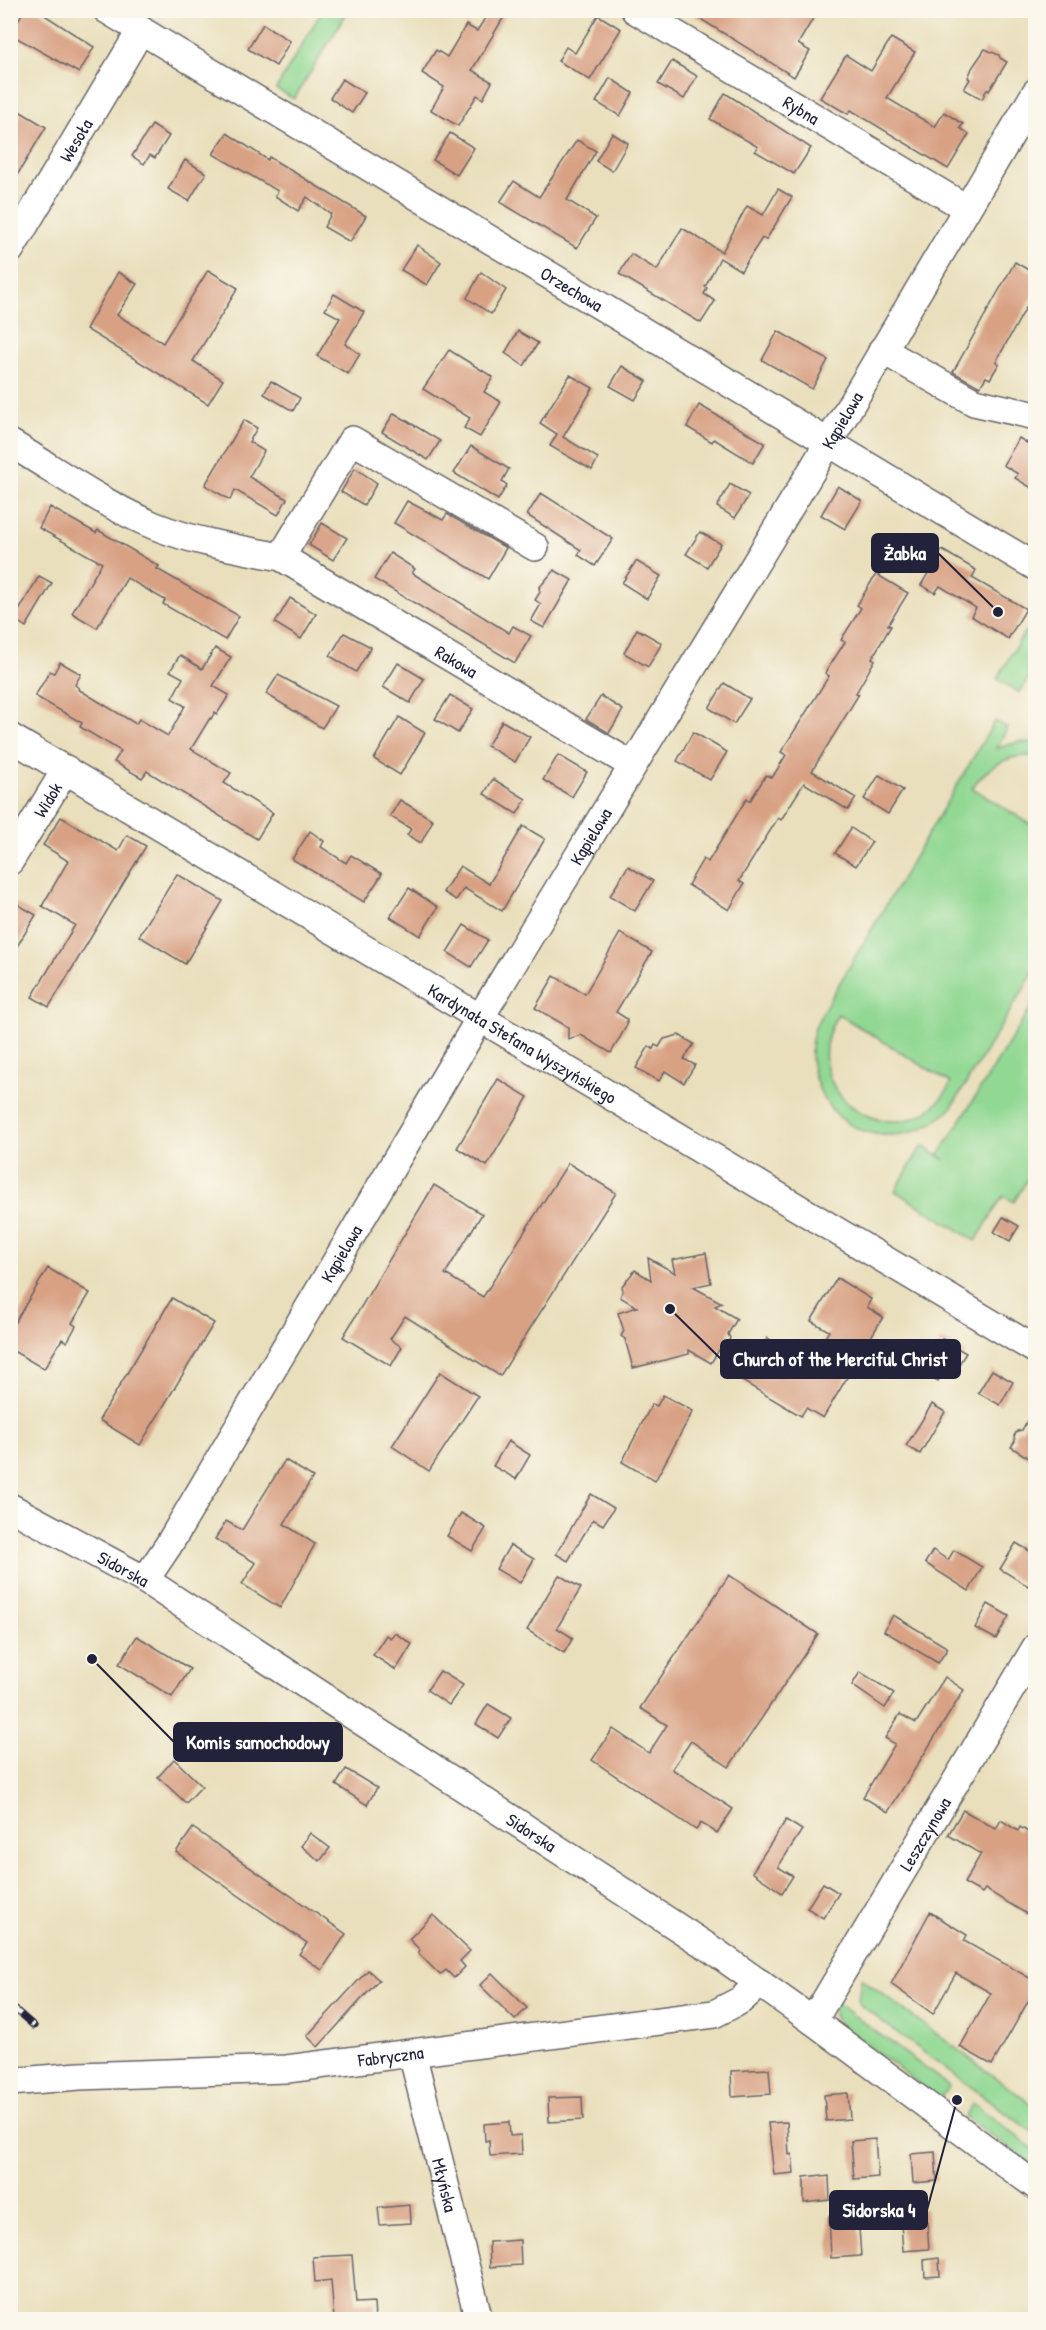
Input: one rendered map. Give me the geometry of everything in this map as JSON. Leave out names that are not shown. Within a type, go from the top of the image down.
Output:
[{"type":"street","name":"Orzechowa","points":[[107,10],[1035,567]]},
{"type":"street","name":"Rybna","points":[[635,10],[966,208]]},
{"type":"street","name":"Wesoła","points":[[10,250],[141,30]]},
{"type":"street","name":"Kąpielowa","points":[[144,1580],[168,1546],[480,1018],[828,443],[1035,92]]},
{"type":"street","points":[[882,350],[974,402],[1035,416]]},
{"type":"street","points":[[281,557],[352,440],[535,547]]},
{"type":"street","name":"Rakowa","points":[[10,443],[154,525],[221,545],[281,557],[632,765]]},
{"type":"street","name":"Kardynała Stefana Wyszyńskiego","points":[[10,736],[1035,1350]]},
{"type":"street","name":"Widok","points":[[10,861],[66,769]]},
{"type":"street","name":"Sidorska","points":[[10,1507],[144,1580],[760,1983],[1035,2186]]},
{"type":"street","name":"Leszczynowa","points":[[813,2021],[1035,1647]]},
{"type":"street","name":"Fabryczna","points":[[10,2082],[79,2076],[287,2069],[714,2014],[741,2000],[760,1983]]},
{"type":"street","name":"Młyńska","points":[[412,2053],[479,2319]]},
{"type":"green space","points":[[322,11],[348,11],[294,99],[276,89]]},
{"type":"green space","points":[[1025,631],[1035,638],[1035,666],[1020,693],[997,679]]},
{"type":"green space","points":[[995,721],[1007,728],[997,748],[1019,742],[1035,743],[1035,756],[1016,757],[999,763],[985,773],[972,788],[1035,827],[1035,970],[950,1110],[932,1123],[913,1131],[893,1135],[874,1134],[856,1128],[839,1117],[826,1101],[816,1081],[812,1064],[813,1035],[826,1006]],"holes":[[[838,1014],[951,1083],[932,1107],[909,1119],[884,1120],[860,1112],[840,1095],[828,1072],[826,1045]]]},
{"type":"green space","points":[[1035,1001],[1035,1167],[1014,1202],[1003,1196],[976,1241],[895,1191],[922,1146],[946,1160],[939,1155]]},
{"type":"green space","points":[[861,1978],[1035,2107],[1035,2134],[861,2006],[858,2000]]},
{"type":"green space","points":[[836,2002],[949,2086],[940,2099],[840,2025],[834,2015]]},
{"type":"green space","points":[[973,2103],[1035,2150],[1035,2167],[964,2116]]},
{"type":"building","points":[[24,10],[37,10],[94,47],[79,73],[10,34]]},
{"type":"building","points":[[490,10],[508,10],[472,70],[492,82],[483,99],[477,95],[458,126],[431,110],[444,87],[422,73],[436,50],[447,57],[466,25],[477,31]]},
{"type":"building","points":[[686,10],[818,10],[798,44],[810,51],[794,77]]},
{"type":"building","points":[[598,15],[621,29],[590,80],[558,61],[566,47],[575,53]]},
{"type":"building","points":[[263,24],[290,41],[276,66],[248,49]]},
{"type":"building","points":[[891,38],[915,52],[887,98],[935,127],[944,112],[963,124],[960,128],[969,134],[948,169],[851,110],[848,114],[820,98],[846,55],[871,71]]},
{"type":"building","points":[[985,49],[999,55],[1007,62],[982,99],[964,89],[970,79],[968,78],[972,68]]},
{"type":"building","points":[[672,61],[697,76],[684,99],[658,84]]},
{"type":"building","points":[[610,78],[633,93],[620,116],[596,102]]},
{"type":"building","points":[[342,79],[365,93],[352,113],[330,98]]},
{"type":"building","points":[[725,93],[811,148],[794,174],[755,151],[758,147],[710,119]]},
{"type":"building","points":[[21,112],[46,127],[10,187],[10,129]]},
{"type":"building","points":[[152,125],[169,136],[155,158],[150,155],[144,164],[132,156]]},
{"type":"building","points":[[227,133],[268,160],[269,157],[366,216],[350,242],[324,227],[331,214],[307,197],[298,211],[275,196],[278,191],[213,154]]},
{"type":"building","points":[[450,133],[474,148],[457,175],[433,160]]},
{"type":"building","points":[[612,133],[628,143],[612,171],[596,161]]},
{"type":"building","points":[[577,140],[596,151],[567,200],[596,218],[577,248],[500,202],[514,181],[539,197]]},
{"type":"building","points":[[185,160],[206,173],[189,201],[168,189]]},
{"type":"building","points":[[778,189],[792,197],[766,240],[762,238],[741,271],[720,258],[705,287],[707,288],[704,294],[715,301],[701,323],[619,274],[631,254],[657,270],[682,228],[722,252],[747,206],[763,215]]},
{"type":"building","points":[[417,245],[441,262],[427,285],[401,270]]},
{"type":"building","points":[[1015,262],[1035,274],[1035,291],[996,362],[999,364],[990,379],[986,377],[980,387],[953,372]]},
{"type":"building","points":[[208,270],[238,288],[193,361],[223,380],[208,404],[86,329],[118,272],[137,284],[117,315],[163,343]]},
{"type":"building","points":[[481,272],[506,290],[491,314],[467,298]]},
{"type":"building","points":[[334,294],[364,312],[345,344],[360,354],[348,374],[317,356],[340,318],[325,310]]},
{"type":"building","points":[[518,331],[538,343],[524,366],[505,353]]},
{"type":"building","points":[[778,331],[828,360],[812,389],[762,360]]},
{"type":"building","points":[[449,350],[493,377],[484,392],[501,402],[480,437],[464,428],[470,418],[423,389]]},
{"type":"building","points":[[622,366],[647,381],[635,400],[610,386]]},
{"type":"building","points":[[570,375],[593,388],[563,437],[598,458],[592,470],[550,446],[557,434],[540,423]]},
{"type":"building","points":[[271,381],[300,398],[293,411],[264,394]]},
{"type":"building","points":[[699,405],[765,443],[753,463],[714,439],[712,442],[687,427]]},
{"type":"building","points":[[394,413],[440,441],[428,460],[382,432]]},
{"type":"building","points":[[244,420],[257,428],[249,442],[264,451],[249,477],[287,499],[278,515],[235,490],[230,500],[205,485]]},
{"type":"building","points":[[1019,438],[1035,448],[1035,490],[1015,478],[1018,474],[1003,465]]},
{"type":"building","points":[[471,446],[509,469],[502,481],[507,485],[498,500],[454,473]]},
{"type":"building","points":[[355,468],[377,483],[364,505],[341,492]]},
{"type":"building","points":[[730,484],[749,495],[735,518],[717,507]]},
{"type":"building","points":[[838,486],[862,501],[845,529],[821,515]]},
{"type":"building","points":[[541,493],[613,539],[595,566],[578,555],[581,550],[527,515]]},
{"type":"building","points":[[407,501],[443,520],[447,514],[506,548],[488,579],[394,523]]},
{"type":"building","points":[[50,507],[96,533],[98,530],[159,566],[157,569],[239,616],[225,640],[163,604],[165,600],[127,578],[97,628],[72,613],[102,563],[39,528]]},
{"type":"building","points":[[322,523],[347,538],[333,560],[309,545]]},
{"type":"building","points":[[700,532],[721,544],[707,567],[686,554]]},
{"type":"building","points":[[942,550],[976,570],[972,578],[1026,609],[1008,639],[971,616],[976,608],[940,586],[935,593],[921,585]]},
{"type":"building","points":[[390,553],[415,569],[412,573],[509,633],[513,626],[531,636],[515,663],[374,579]]},
{"type":"building","points":[[636,561],[661,576],[647,599],[622,583]]},
{"type":"building","points":[[554,570],[572,580],[544,628],[531,621],[541,604],[535,600],[540,592],[539,588]]},
{"type":"building","points":[[876,574],[908,593],[888,625],[891,626],[872,658],[875,660],[856,693],[859,694],[812,771],[856,798],[848,810],[804,783],[781,820],[778,818],[739,881],[744,884],[729,910],[688,885],[703,859],[708,862],[747,798],[750,801],[766,775],[772,778],[786,755],[781,752],[829,676],[825,673],[845,642],[841,640],[861,608],[857,605]]},
{"type":"building","points":[[39,576],[52,583],[26,627],[14,619]]},
{"type":"building","points":[[290,598],[316,614],[301,639],[275,623]]},
{"type":"building","points":[[637,629],[662,643],[648,667],[624,653]]},
{"type":"building","points":[[344,633],[371,647],[356,672],[330,656]]},
{"type":"building","points":[[215,648],[231,657],[213,686],[229,695],[217,714],[215,712],[210,718],[191,749],[231,773],[224,783],[273,813],[257,839],[147,771],[142,778],[114,762],[121,751],[80,727],[82,723],[35,696],[50,671],[54,673],[60,662],[81,674],[75,685],[78,689],[136,724],[139,719],[168,736],[185,706],[172,698],[183,678],[170,671],[180,655],[202,669]]},
{"type":"building","points":[[398,663],[424,679],[410,703],[383,687]]},
{"type":"building","points":[[278,675],[336,706],[322,728],[266,694]]},
{"type":"building","points":[[724,683],[750,699],[734,724],[709,708]]},
{"type":"building","points":[[450,695],[473,709],[458,733],[435,719]]},
{"type":"building","points":[[601,696],[623,710],[609,733],[586,719]]},
{"type":"building","points":[[399,717],[425,733],[400,775],[374,759]]},
{"type":"building","points":[[502,721],[530,737],[515,762],[487,746]]},
{"type":"building","points":[[693,732],[727,752],[710,780],[677,761]]},
{"type":"building","points":[[558,755],[587,772],[572,797],[543,780]]},
{"type":"building","points":[[879,775],[903,790],[888,814],[864,799]]},
{"type":"building","points":[[493,779],[526,799],[517,814],[484,794]]},
{"type":"building","points":[[400,800],[433,820],[421,843],[407,835],[411,829],[390,816]]},
{"type":"building","points":[[61,817],[118,851],[127,835],[146,846],[49,1007],[32,997],[75,925],[42,906],[68,861],[43,845]]},
{"type":"building","points":[[523,826],[545,839],[502,911],[464,888],[456,900],[443,892],[460,866],[489,884]]},
{"type":"building","points":[[851,828],[872,842],[856,866],[835,853]]},
{"type":"building","points":[[310,831],[324,841],[321,847],[346,863],[351,855],[382,874],[364,902],[292,859]]},
{"type":"building","points":[[628,866],[653,881],[635,911],[610,896]]},
{"type":"building","points":[[177,874],[223,901],[185,964],[139,936]]},
{"type":"building","points":[[409,888],[438,907],[420,936],[390,917]]},
{"type":"building","points":[[10,900],[36,915],[10,958]]},
{"type":"building","points":[[464,925],[488,940],[471,967],[447,952]]},
{"type":"building","points":[[620,933],[652,952],[616,1012],[627,1019],[627,1025],[611,1053],[581,1035],[568,1039],[568,1027],[535,1008],[554,976],[585,994]]},
{"type":"building","points":[[679,1035],[694,1044],[684,1059],[695,1065],[684,1083],[665,1071],[659,1081],[636,1068],[649,1046],[653,1049],[655,1045],[659,1047],[664,1039]]},
{"type":"building","points":[[498,1079],[528,1097],[487,1166],[457,1148]]},
{"type":"building","points":[[568,1163],[616,1193],[500,1376],[405,1316],[390,1339],[402,1347],[391,1366],[343,1337],[434,1185],[482,1214],[445,1274],[483,1297]]},
{"type":"building","points":[[1003,1217],[1019,1226],[1010,1241],[994,1232]]},
{"type":"building","points":[[706,1253],[711,1283],[693,1287],[722,1303],[715,1306],[737,1319],[728,1334],[730,1338],[725,1348],[719,1350],[711,1363],[689,1350],[689,1354],[633,1368],[625,1339],[621,1336],[624,1331],[618,1313],[637,1307],[620,1297],[623,1291],[622,1286],[635,1270],[651,1280],[648,1258],[675,1273],[672,1260]]},
{"type":"building","points":[[48,1268],[90,1293],[72,1323],[76,1326],[67,1342],[62,1339],[44,1369],[10,1349],[10,1330]]},
{"type":"building","points":[[837,1278],[871,1299],[867,1307],[883,1317],[823,1418],[806,1408],[801,1416],[742,1381],[767,1338],[810,1363],[829,1331],[811,1321]]},
{"type":"building","points":[[172,1298],[214,1323],[140,1445],[99,1420]]},
{"type":"building","points":[[942,1339],[966,1353],[951,1377],[943,1373],[938,1381],[922,1372]]},
{"type":"building","points":[[992,1370],[1013,1382],[1000,1405],[978,1393]]},
{"type":"building","points":[[440,1372],[478,1396],[429,1471],[392,1446]]},
{"type":"building","points":[[663,1395],[693,1411],[655,1481],[622,1462],[652,1404],[657,1406]]},
{"type":"building","points":[[932,1404],[945,1412],[920,1454],[906,1446]]},
{"type":"building","points":[[1035,1406],[1035,1462],[1011,1447],[1015,1441],[1014,1436],[1017,1431],[1022,1430]]},
{"type":"building","points":[[508,1441],[530,1455],[516,1479],[493,1466]]},
{"type":"building","points":[[285,1460],[313,1477],[284,1524],[315,1544],[280,1608],[242,1584],[256,1563],[215,1539],[226,1521],[242,1530]]},
{"type":"building","points":[[591,1494],[614,1508],[603,1525],[593,1519],[568,1561],[556,1554]]},
{"type":"building","points":[[461,1513],[486,1528],[472,1551],[447,1536]]},
{"type":"building","points":[[1016,1543],[1035,1554],[1035,1573],[1028,1586],[1000,1569]]},
{"type":"building","points":[[510,1545],[534,1559],[520,1583],[496,1569]]},
{"type":"building","points":[[933,1550],[948,1560],[954,1550],[982,1567],[969,1591],[925,1563]]},
{"type":"building","points":[[559,1575],[581,1588],[557,1628],[573,1638],[564,1653],[527,1630]]},
{"type":"building","points":[[729,1575],[818,1634],[729,1767],[691,1741],[672,1769],[733,1809],[717,1833],[701,1823],[696,1830],[592,1760],[613,1729],[649,1753],[667,1725],[640,1708]]},
{"type":"building","points":[[988,1604],[1009,1616],[996,1639],[975,1628]]},
{"type":"building","points":[[893,1615],[948,1648],[938,1663],[884,1631]]},
{"type":"building","points":[[395,1633],[412,1644],[396,1670],[373,1655],[386,1635],[390,1638]]},
{"type":"building","points":[[137,1636],[190,1669],[172,1697],[119,1664]]},
{"type":"building","points":[[440,1671],[463,1685],[449,1705],[427,1690]]},
{"type":"building","points":[[860,1672],[894,1693],[885,1708],[852,1685]]},
{"type":"building","points":[[945,1677],[964,1690],[888,1812],[863,1797],[895,1744],[885,1738],[900,1714],[916,1723]]},
{"type":"building","points":[[488,1704],[511,1718],[498,1738],[476,1724]]},
{"type":"building","points":[[174,1759],[202,1786],[186,1803],[158,1777]]},
{"type":"building","points":[[346,1769],[377,1788],[367,1805],[336,1785]]},
{"type":"building","points":[[963,1810],[996,1829],[1001,1820],[1018,1831],[1020,1827],[1035,1836],[1035,1919],[985,1889],[982,1893],[964,1883],[981,1854],[948,1835]]},
{"type":"building","points":[[786,1820],[802,1830],[778,1867],[793,1876],[782,1893],[752,1872]]},
{"type":"building","points":[[193,1828],[346,1934],[322,1970],[299,1954],[307,1943],[176,1852]]},
{"type":"building","points":[[310,1833],[330,1848],[320,1861],[301,1846]]},
{"type":"building","points":[[823,1883],[839,1893],[823,1918],[807,1908]]},
{"type":"building","points":[[930,1912],[967,1935],[964,1941],[1035,1981],[1035,1989],[992,2065],[960,2047],[991,1993],[956,1973],[933,2014],[891,1984]]},
{"type":"building","points":[[433,1915],[470,1951],[460,1961],[465,1967],[454,1978],[446,1970],[440,1975],[418,1953],[420,1950],[409,1939]]},
{"type":"building","points":[[368,1970],[379,1980],[318,2047],[307,2036]]},
{"type":"building","points":[[492,1973],[527,2008],[515,2020],[480,1985]]},
{"type":"building","points":[[769,2069],[771,2094],[732,2097],[731,2071]]},
{"type":"building","points":[[848,2093],[850,2119],[826,2121],[824,2095]]},
{"type":"building","points":[[582,2097],[583,2120],[549,2122],[548,2098]]},
{"type":"building","points":[[509,2122],[510,2136],[521,2135],[522,2154],[490,2156],[489,2140],[485,2141],[484,2124]]},
{"type":"building","points":[[787,2122],[789,2155],[792,2154],[794,2173],[774,2175],[768,2123]]},
{"type":"building","points":[[875,2139],[878,2177],[854,2179],[851,2141]]},
{"type":"building","points":[[935,2152],[937,2181],[913,2183],[911,2154]]},
{"type":"building","points":[[822,2175],[822,2177],[829,2176],[830,2200],[804,2203],[804,2177]]},
{"type":"building","points":[[410,2205],[411,2223],[380,2225],[378,2208]]},
{"type":"building","points":[[926,2209],[929,2249],[903,2251],[900,2211]]},
{"type":"building","points":[[858,2214],[861,2256],[831,2258],[829,2216]]},
{"type":"building","points":[[520,2240],[521,2265],[490,2267],[489,2242]]},
{"type":"building","points":[[352,2255],[356,2303],[374,2302],[375,2319],[334,2319],[331,2280],[315,2282],[313,2257]]},
{"type":"building","points":[[939,2258],[940,2276],[925,2277],[924,2260]]},
{"type":"railway","points":[[10,2005],[34,2026]]},
{"type":"place","name":"Żabka","points":[[998,612]]},
{"type":"place","name":"Church of the Merciful Christ","points":[[670,1309]]},
{"type":"place","name":"Komis samochodowy","points":[[92,1659]]},
{"type":"place","name":"Sidorska 4","points":[[957,2100]]}]
